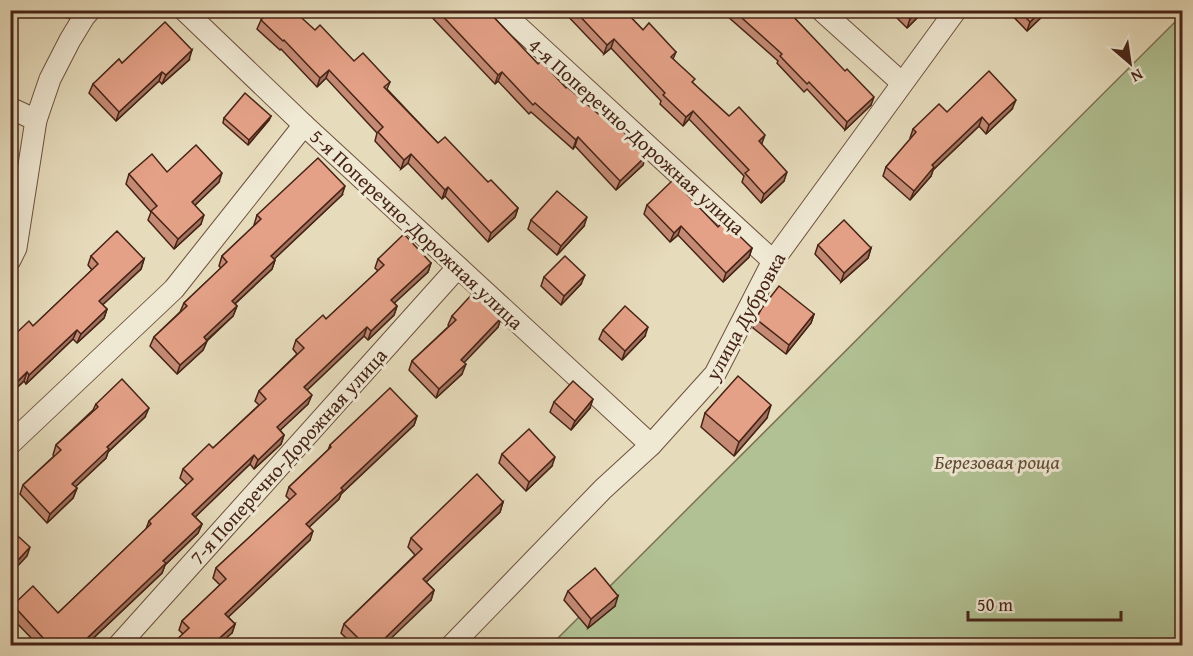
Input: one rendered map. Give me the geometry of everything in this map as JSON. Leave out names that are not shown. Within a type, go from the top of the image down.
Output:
[{"type":"street","name":"5-я Поперечно-Дорожная улица","points":[[184,10],[304,125],[651,446]]},
{"type":"street","name":"4-я Поперечно-Дорожная улица","points":[[500,10],[773,261]]},
{"type":"street","points":[[821,10],[902,83]]},
{"type":"street","name":"улица Дубровка","points":[[451,645],[603,489],[651,446],[716,374],[773,261],[956,10]]},
{"type":"street","points":[[10,260],[16,248],[36,120],[50,79],[70,40],[87,14]]},
{"type":"street","points":[[10,108],[36,120]]},
{"type":"street","points":[[11,444],[174,289],[304,125]]},
{"type":"street","name":"7-я Поперечно-Дорожная улица","points":[[118,645],[458,267]]},
{"type":"lane","points":[[61,10],[87,14]]},
{"type":"green space","name":"Березовая роща","points":[[1182,15],[1182,645],[550,646]]},
{"type":"building","points":[[269,10],[293,10],[315,30],[320,25],[354,61],[363,53],[390,82],[384,87],[438,143],[445,137],[488,182],[491,180],[518,208],[491,233],[448,187],[445,190],[411,154],[404,160],[378,132],[383,127],[329,70],[320,78],[284,40],[261,20]]},
{"type":"building","points":[[437,10],[487,10],[538,64],[541,61],[566,88],[617,130],[620,128],[646,156],[620,181],[578,137],[576,140],[535,103],[533,105],[502,72],[498,75]]},
{"type":"building","points":[[574,10],[624,10],[643,30],[649,23],[676,52],[671,57],[695,79],[692,82],[729,116],[739,107],[765,135],[759,141],[787,172],[764,194],[745,173],[749,170],[693,111],[686,117],[663,95],[665,93],[614,39],[607,45]]},
{"type":"building","points":[[733,10],[790,10],[789,12],[845,71],[847,69],[874,97],[847,122],[809,82],[807,84],[780,56],[782,54]]},
{"type":"building","points":[[902,10],[919,10],[910,19]]},
{"type":"building","points":[[1019,10],[1042,10],[1030,22]]},
{"type":"building","points":[[165,22],[192,50],[166,75],[162,72],[119,112],[93,84],[119,59],[122,63]]},
{"type":"building","points":[[989,71],[1016,100],[989,125],[982,117],[932,165],[934,167],[914,191],[886,167],[916,132],[913,129],[939,104],[947,112]]},
{"type":"building","points":[[245,93],[271,116],[249,140],[224,118]]},
{"type":"building","points":[[196,145],[222,173],[192,202],[204,215],[178,239],[151,211],[157,206],[129,174],[152,154],[167,172]]},
{"type":"building","points":[[318,158],[345,186],[271,256],[275,260],[232,301],[237,306],[204,337],[207,341],[180,365],[154,337],[187,306],[184,303],[227,262],[222,256],[261,219],[257,215]]},
{"type":"building","points":[[673,180],[718,227],[724,221],[752,248],[726,273],[681,226],[674,233],[647,205]]},
{"type":"building","points":[[557,191],[587,217],[561,246],[531,220]]},
{"type":"building","points":[[844,220],[871,248],[844,273],[818,245]]},
{"type":"building","points":[[117,231],[144,259],[99,301],[107,309],[81,334],[77,330],[29,375],[27,372],[10,389],[10,339],[29,321],[33,326],[98,264],[91,256]]},
{"type":"building","points":[[404,234],[431,263],[391,300],[397,306],[371,331],[367,327],[304,387],[312,395],[277,427],[284,435],[258,460],[254,455],[192,514],[202,524],[163,561],[166,563],[82,645],[36,645],[44,639],[13,605],[33,586],[58,613],[151,524],[149,521],[193,479],[183,469],[209,444],[213,448],[266,399],[259,391],[304,348],[296,340],[323,315],[326,319],[384,265],[378,259]]},
{"type":"building","points":[[565,256],[585,275],[564,296],[544,277]]},
{"type":"building","points":[[779,286],[814,314],[789,345],[756,319]]},
{"type":"building","points":[[474,292],[501,318],[461,360],[466,364],[439,389],[412,361],[456,320],[452,316]]},
{"type":"building","points":[[625,306],[648,327],[625,351],[603,330]]},
{"type":"building","points":[[738,376],[771,405],[739,442],[705,413]]},
{"type":"building","points":[[122,379],[149,408],[72,484],[77,488],[50,514],[23,485],[61,450],[56,445],[98,407],[96,404]]},
{"type":"building","points":[[573,381],[593,399],[575,421],[554,402]]},
{"type":"building","points":[[390,388],[417,416],[306,524],[313,531],[225,614],[235,624],[212,645],[171,645],[189,628],[182,621],[226,579],[216,568],[296,494],[289,487]]},
{"type":"building","points":[[529,429],[555,457],[529,482],[502,454]]},
{"type":"building","points":[[477,474],[503,502],[423,579],[434,590],[378,645],[350,645],[358,638],[344,624],[422,549],[411,538]]},
{"type":"building","points":[[10,529],[30,547],[10,569]]},
{"type":"building","points":[[595,568],[618,596],[591,619],[568,591]]}]
